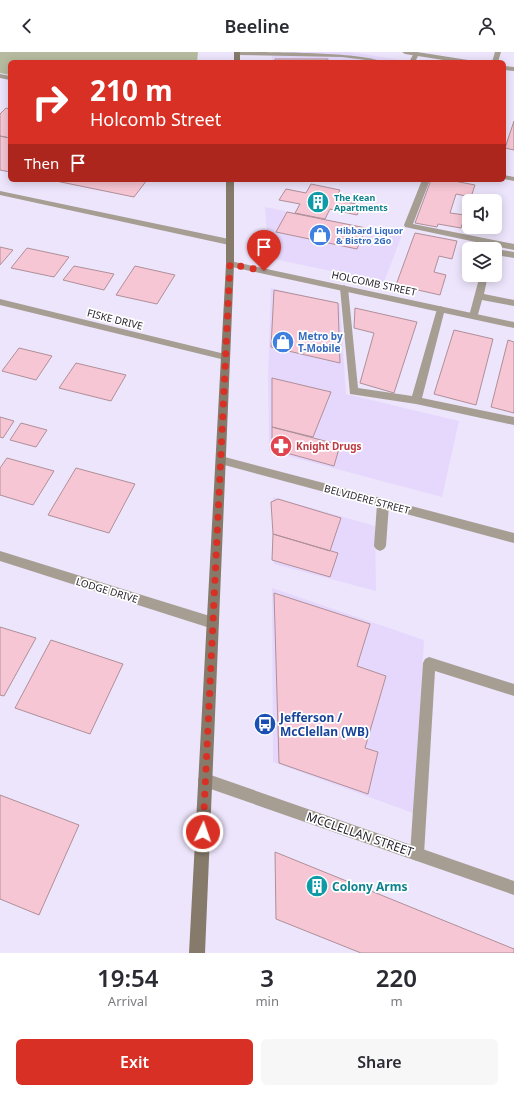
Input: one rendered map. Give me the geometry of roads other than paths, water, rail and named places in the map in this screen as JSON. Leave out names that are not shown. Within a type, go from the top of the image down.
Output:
[{"type":"main road","points":[[197,953],[230,264],[230,182]]},
{"type":"street","points":[[237,52],[342,55],[369,58],[374,60]]},
{"type":"street","points":[[405,52],[455,60]]},
{"type":"street","points":[[413,60],[416,54]]},
{"type":"street","points":[[425,182],[408,226],[514,247]]},
{"type":"street","points":[[0,193],[229,242]]},
{"type":"street","points":[[502,253],[514,255]]},
{"type":"street","name":"HOLCOMB STREET","points":[[230,264],[514,325]]},
{"type":"street","points":[[474,316],[482,282]]},
{"type":"street","points":[[344,288],[353,391],[416,400],[514,422]]},
{"type":"street","points":[[478,296],[514,303]]},
{"type":"street","name":"FISKE DRIVE","points":[[0,302],[225,357]]},
{"type":"street","points":[[416,400],[441,309]]},
{"type":"street","name":"BELVIDERE STREET","points":[[220,460],[514,538]]},
{"type":"street","points":[[380,546],[383,504]]},
{"type":"street","name":"LODGE DRIVE","points":[[0,556],[213,623]]},
{"type":"street","points":[[417,854],[429,663],[514,690]]},
{"type":"street","name":"MCCLELLAN STREET","points":[[205,780],[514,888]]},
{"type":"place","name":"The Kean Apartments","points":[[318,202]]},
{"type":"place","name":"Hibbard Liquor & Bistro 2Go","points":[[320,235]]},
{"type":"place","name":"Metro by T-Mobile","points":[[283,342]]},
{"type":"place","name":"Knight Drugs","points":[[281,446]]},
{"type":"place","name":"Jefferson / McClellan (WB)","points":[[265,724]]},
{"type":"place","name":"Colony Arms","points":[[317,886]]}]
